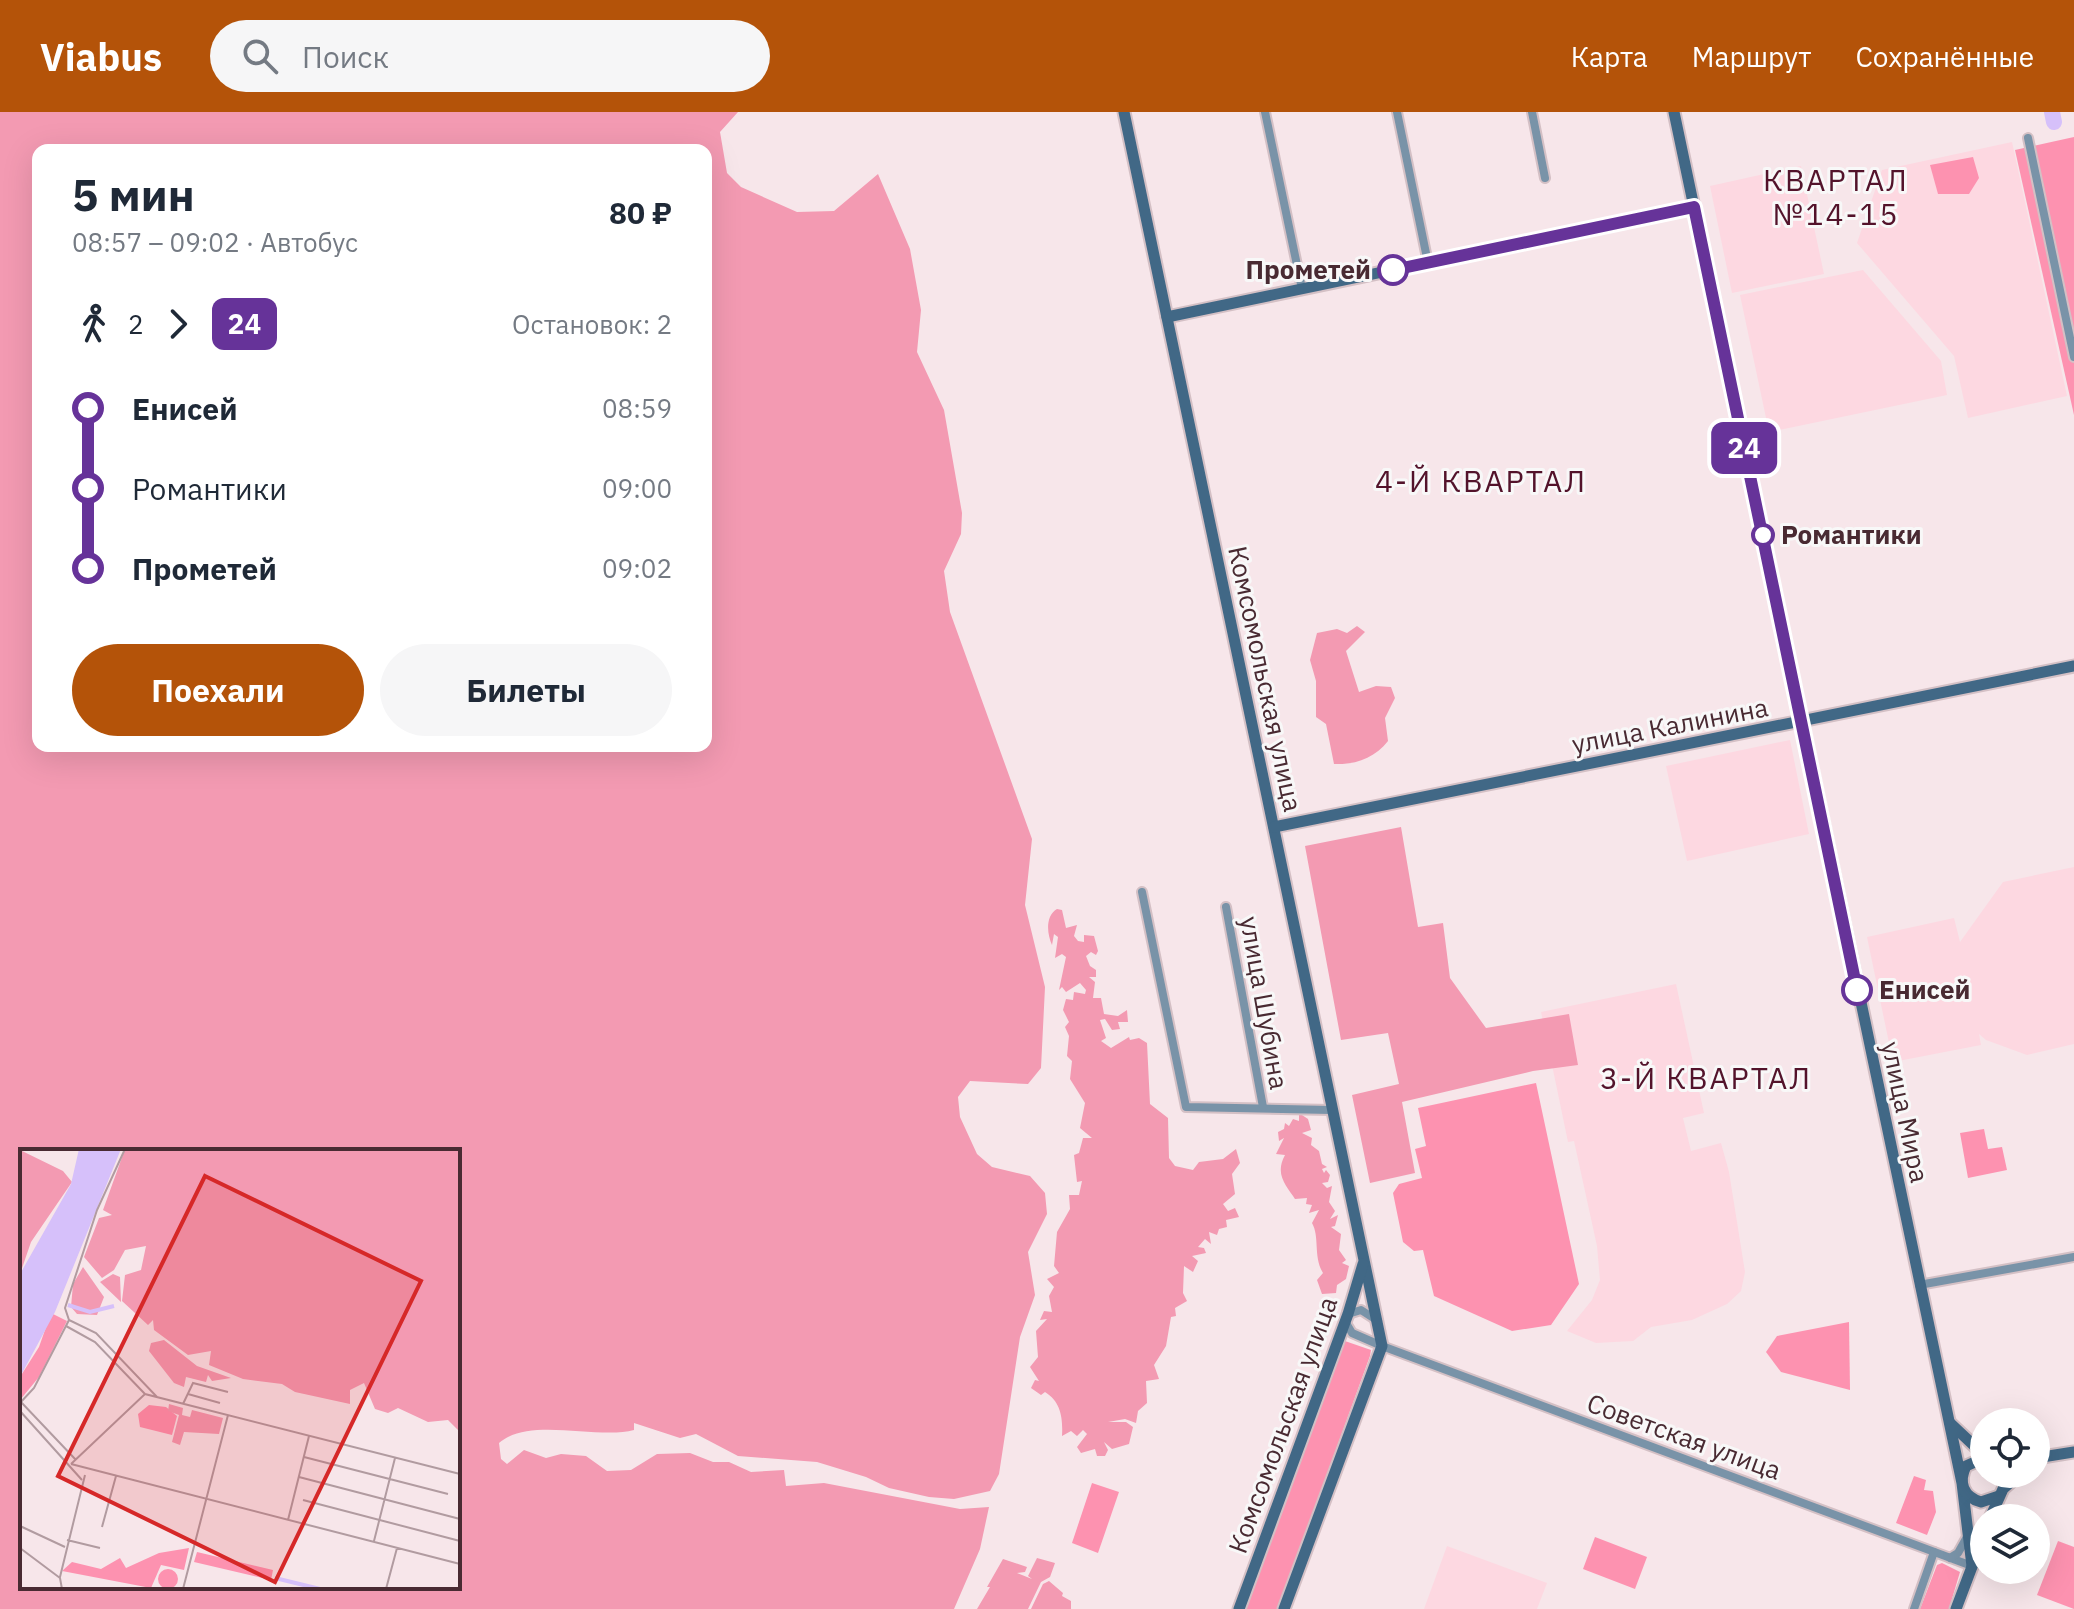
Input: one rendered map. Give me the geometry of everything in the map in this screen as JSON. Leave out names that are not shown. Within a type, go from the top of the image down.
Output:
[{"type":"street","name":"Комсомольская улица","points":[[1124,112],[1382,1346],[1284,1609]]},
{"type":"street","points":[[1265,112],[1302,289]]},
{"type":"street","points":[[1397,112],[1428,263]]},
{"type":"street","points":[[1532,112],[1545,178]]},
{"type":"street","name":"улица Мира","points":[[1674,112],[1962,1483],[1970,1554]]},
{"type":"street","points":[[2028,138],[2074,357]]},
{"type":"street","points":[[1167,317],[1694,207]]},
{"type":"street","name":"улица Калинина","points":[[1274,827],[2074,666]]},
{"type":"street","points":[[1142,892],[1186,1107],[1331,1110]]},
{"type":"street","name":"улица Шубина","points":[[1226,907],[1263,1107]]},
{"type":"street","name":"Комсомольская улица","points":[[1239,1609],[1362,1277],[1365,1255]]},
{"type":"street","points":[[1919,1285],[2074,1257]]},
{"type":"street","points":[[1347,1317],[1361,1310],[1378,1321]]},
{"type":"street","name":"Советская улица","points":[[1347,1317],[1352,1333],[1382,1346],[1970,1565]]},
{"type":"street","points":[[1946,1416],[1970,1438]]},
{"type":"street","points":[[1946,1416],[1957,1433],[1970,1445]]},
{"type":"street","points":[[2050,1456],[2074,1452]]},
{"type":"street","points":[[1970,1464],[1966,1466],[1962,1483],[1974,1500],[1985,1502],[2005,1488]]},
{"type":"street","points":[[1996,1504],[2002,1488]]},
{"type":"street","points":[[1950,1558],[1958,1553],[1967,1537]]},
{"type":"street","points":[[1914,1609],[1934,1552]]},
{"type":"street","points":[[1956,1609],[1970,1571]]},
{"type":"shaded area","points":[[0,112],[738,112],[720,132],[727,173],[741,187],[797,212],[834,211],[878,174],[910,249],[921,310],[917,352],[944,410],[962,513],[961,534],[944,571],[950,612],[1032,839],[1025,905],[1045,987],[1041,1068],[1028,1084],[970,1081],[958,1097],[960,1117],[977,1154],[992,1167],[1030,1176],[1045,1193],[1047,1214],[1028,1252],[1035,1295],[1020,1337],[999,1474],[990,1491],[954,1499],[929,1497],[889,1488],[866,1477],[817,1462],[738,1456],[696,1434],[680,1438],[634,1423],[634,1430],[619,1432],[528,1431],[512,1435],[499,1443],[501,1459],[507,1464],[524,1450],[546,1458],[561,1454],[586,1456],[607,1471],[631,1470],[657,1454],[690,1453],[713,1462],[729,1462],[751,1472],[784,1470],[786,1486],[824,1483],[960,1509],[989,1507],[980,1549],[954,1609],[0,1609]]},
{"type":"shaded area","points":[[2074,137],[2074,415],[2015,150]]},
{"type":"shaded area","points":[[2012,142],[2067,396],[1968,418],[1954,356],[1857,243],[1882,170]]},
{"type":"shaded area","points":[[1973,157],[1979,178],[1969,194],[1938,194],[1930,165]]},
{"type":"shaded area","points":[[1801,166],[1824,274],[1732,293],[1710,186]]},
{"type":"shaded area","points":[[1863,270],[1941,361],[1947,395],[1769,432],[1740,295]]},
{"type":"shaded area","points":[[1357,626],[1365,632],[1346,651],[1359,692],[1376,686],[1391,687],[1395,698],[1385,718],[1388,741],[1364,759],[1334,764],[1326,724],[1316,717],[1316,681],[1310,660],[1317,633],[1337,629],[1347,633]]},
{"type":"shaded area","points":[[1790,740],[1809,834],[1687,861],[1666,766]]},
{"type":"shaded area","points":[[1401,827],[1418,927],[1443,923],[1450,978],[1486,1028],[1569,1014],[1578,1065],[1533,1071],[1402,1102],[1415,1173],[1370,1183],[1352,1095],[1399,1084],[1388,1033],[1341,1040],[1305,846]]},
{"type":"shaded area","points":[[2074,867],[2074,1044],[2027,1055],[1986,1040],[1979,1034],[1981,1045],[1893,1062],[1867,937],[1954,918],[1960,942],[2003,882]]},
{"type":"shaded area","points":[[1057,909],[1062,910],[1066,928],[1077,925],[1074,936],[1078,941],[1084,942],[1084,935],[1094,936],[1098,951],[1096,955],[1091,952],[1086,956],[1090,966],[1096,970],[1096,977],[1089,977],[1095,982],[1093,998],[1101,998],[1104,1014],[1118,1016],[1127,1010],[1128,1022],[1118,1022],[1120,1029],[1112,1030],[1105,1019],[1100,1020],[1106,1038],[1101,1041],[1111,1048],[1129,1037],[1130,1040],[1139,1038],[1147,1043],[1150,1104],[1168,1118],[1169,1158],[1175,1166],[1193,1170],[1199,1162],[1223,1159],[1236,1149],[1240,1163],[1232,1174],[1235,1194],[1223,1204],[1228,1211],[1235,1208],[1239,1217],[1226,1220],[1227,1227],[1219,1229],[1217,1235],[1209,1232],[1211,1244],[1205,1239],[1198,1247],[1204,1248],[1206,1253],[1192,1256],[1198,1261],[1193,1272],[1184,1266],[1183,1293],[1187,1301],[1175,1308],[1176,1316],[1171,1317],[1166,1346],[1154,1365],[1159,1379],[1146,1381],[1147,1403],[1138,1411],[1136,1423],[1125,1419],[1108,1422],[1126,1422],[1133,1427],[1129,1444],[1112,1449],[1104,1442],[1108,1450],[1105,1456],[1097,1456],[1095,1449],[1081,1453],[1077,1447],[1087,1434],[1083,1430],[1077,1436],[1071,1431],[1062,1436],[1061,1417],[1055,1401],[1045,1392],[1041,1395],[1031,1388],[1035,1380],[1039,1381],[1030,1367],[1038,1357],[1036,1331],[1047,1319],[1040,1320],[1044,1311],[1052,1312],[1049,1296],[1054,1287],[1047,1279],[1059,1273],[1054,1266],[1057,1232],[1070,1209],[1069,1195],[1079,1195],[1082,1181],[1077,1182],[1074,1155],[1079,1153],[1083,1138],[1092,1138],[1080,1128],[1085,1103],[1070,1079],[1072,1061],[1067,1056],[1069,1036],[1065,1027],[1069,1022],[1063,1010],[1066,999],[1073,1000],[1074,992],[1085,994],[1086,990],[1080,983],[1066,992],[1062,987],[1059,990],[1066,957],[1062,954],[1055,958],[1058,937],[1054,934],[1052,945],[1048,931],[1050,916]]},
{"type":"shaded area","points":[[1676,984],[1704,1113],[1683,1118],[1691,1151],[1721,1143],[1729,1172],[1745,1272],[1741,1291],[1727,1304],[1692,1320],[1651,1327],[1633,1341],[1596,1343],[1567,1331],[1592,1300],[1600,1280],[1597,1246],[1574,1141],[1568,1142],[1541,1012]]},
{"type":"shaded area","points":[[1536,1083],[1579,1284],[1551,1325],[1512,1331],[1434,1296],[1423,1250],[1414,1251],[1403,1242],[1393,1193],[1399,1184],[1422,1178],[1415,1149],[1426,1146],[1418,1108]]},
{"type":"shaded area","points":[[1299,1113],[1308,1119],[1311,1130],[1302,1133],[1312,1138],[1311,1145],[1319,1151],[1322,1164],[1327,1167],[1322,1169],[1330,1175],[1328,1182],[1322,1183],[1327,1188],[1332,1186],[1329,1202],[1335,1211],[1330,1219],[1338,1215],[1335,1226],[1331,1227],[1341,1234],[1339,1250],[1346,1260],[1342,1263],[1349,1266],[1346,1279],[1337,1285],[1336,1293],[1322,1294],[1317,1280],[1323,1273],[1312,1223],[1319,1210],[1309,1213],[1312,1205],[1306,1204],[1307,1198],[1295,1199],[1281,1174],[1285,1155],[1276,1154],[1284,1138],[1279,1141],[1278,1132],[1284,1129],[1285,1123],[1289,1126],[1293,1119],[1299,1121]]},
{"type":"shaded area","points":[[1984,1129],[1988,1149],[2002,1147],[2007,1170],[1968,1178],[1960,1133]]},
{"type":"shaded area","points":[[1849,1322],[1850,1390],[1781,1372],[1766,1352],[1777,1336]]},
{"type":"shaded area","points":[[1342,1340],[1371,1350],[1370,1356],[1278,1609],[1244,1609]]},
{"type":"shaded area","points":[[1914,1476],[1926,1480],[1924,1490],[1933,1491],[1936,1512],[1927,1535],[1896,1523]]},
{"type":"shaded area","points":[[1092,1483],[1119,1492],[1098,1553],[1072,1543]]},
{"type":"shaded area","points":[[1595,1537],[1647,1557],[1635,1589],[1583,1569]]},
{"type":"shaded area","points":[[2058,1541],[2074,1547],[2074,1609],[2037,1595],[2041,1584],[2050,1584],[2050,1562]]},
{"type":"shaded area","points":[[1447,1546],[1547,1583],[1537,1609],[1424,1609]]},
{"type":"shaded area","points":[[1037,1558],[1055,1563],[1050,1577],[1041,1582],[1028,1609],[977,1609],[1003,1559],[1027,1567],[1025,1572],[1017,1573],[1032,1579],[1028,1576]]},
{"type":"shaded area","points":[[1942,1563],[1960,1572],[1949,1609],[1920,1609],[1937,1565]]},
{"type":"shaded area","points":[[1049,1581],[1071,1601],[1071,1609],[1031,1609],[1043,1584]]},
{"type":"waterway","points":[[2052,112],[2054,122]]},
{"type":"bus line","name":"24","points":[[1393,270],[1694,207],[1857,990]]},
{"type":"place","name":"Прометей","points":[[1393,270]]},
{"type":"place","name":"Романтики","points":[[1763,535]]},
{"type":"place","name":"Енисей","points":[[1857,990]]},
{"type":"district","name":"КВАРТАЛ №14-15","points":[[1836,198]]},
{"type":"district","name":"4-Й КВАРТАЛ","points":[[1481,482]]},
{"type":"district","name":"3-Й КВАРТАЛ","points":[[1706,1079]]}]
